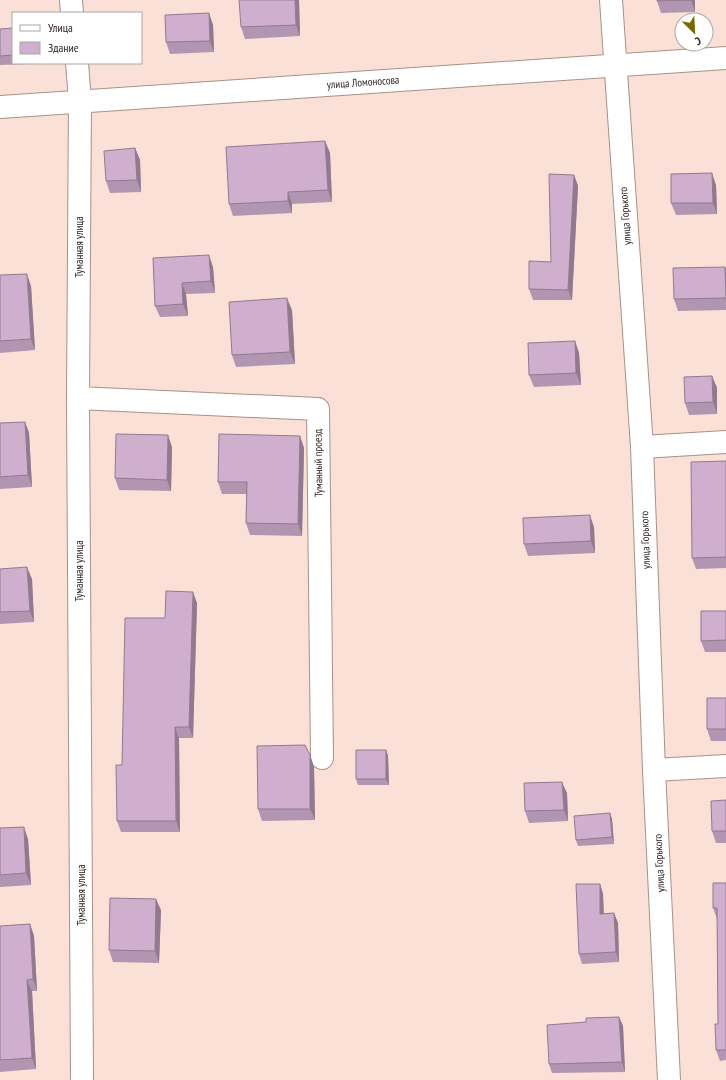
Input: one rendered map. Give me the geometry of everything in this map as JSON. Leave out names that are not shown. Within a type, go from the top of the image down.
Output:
[{"type":"street","points":[[70,0],[72,12]]},
{"type":"street","name":"улица Горького","points":[[610,0],[642,447],[654,770],[669,1080]]},
{"type":"street","name":"улица Ломоносова","points":[[0,107],[726,58]]},
{"type":"street","name":"Туманная улица","points":[[77,64],[80,101],[78,398],[82,1080]]},
{"type":"street","name":"Туманный проезд","points":[[78,398],[318,408],[322,758]]},
{"type":"street","points":[[642,447],[726,442]]},
{"type":"street","points":[[654,770],[726,766]]},
{"type":"building","points":[[239,0],[295,0],[296,25],[241,27]]},
{"type":"building","points":[[657,0],[691,0],[657,1]]},
{"type":"building","points":[[209,13],[210,41],[166,42],[165,15]]},
{"type":"building","points":[[12,28],[12,55],[0,56],[0,29]]},
{"type":"building","points":[[325,141],[328,190],[288,192],[288,201],[229,204],[226,147]]},
{"type":"building","points":[[135,148],[137,180],[106,181],[104,151]]},
{"type":"building","points":[[712,173],[713,203],[671,203],[671,174]]},
{"type":"building","points":[[549,174],[574,175],[568,290],[529,289],[529,261],[551,262]]},
{"type":"building","points":[[209,255],[211,281],[182,283],[183,304],[155,306],[153,258]]},
{"type":"building","points":[[725,267],[726,298],[674,299],[673,268]]},
{"type":"building","points":[[27,274],[31,339],[0,341],[0,275]]},
{"type":"building","points":[[287,298],[290,352],[232,355],[229,302]]},
{"type":"building","points":[[575,341],[576,373],[529,375],[528,343]]},
{"type":"building","points":[[712,376],[713,402],[685,403],[684,377]]},
{"type":"building","points":[[25,422],[28,475],[0,477],[0,423]]},
{"type":"building","points":[[116,434],[168,435],[167,480],[115,478]]},
{"type":"building","points":[[219,434],[300,436],[298,524],[246,523],[247,482],[218,482]]},
{"type":"building","points":[[726,461],[726,557],[692,558],[691,462]]},
{"type":"building","points":[[590,515],[591,541],[524,544],[523,518]]},
{"type":"building","points":[[27,567],[30,611],[0,612],[0,569]]},
{"type":"building","points":[[166,591],[193,592],[189,727],[175,727],[176,821],[117,821],[116,765],[122,765],[125,618],[165,618]]},
{"type":"building","points":[[701,611],[726,611],[726,640],[701,641]]},
{"type":"building","points":[[707,698],[726,698],[726,729],[707,729]]},
{"type":"building","points":[[305,745],[310,755],[310,809],[258,809],[257,746]]},
{"type":"building","points":[[356,750],[386,750],[386,779],[356,779]]},
{"type":"building","points":[[562,782],[564,810],[525,811],[524,783]]},
{"type":"building","points":[[726,800],[726,831],[712,831],[711,801]]},
{"type":"building","points":[[610,813],[612,837],[576,840],[574,816]]},
{"type":"building","points":[[24,827],[26,873],[0,875],[0,828]]},
{"type":"building","points":[[713,883],[726,883],[726,1050],[716,1050],[715,1024],[718,1024],[717,908],[713,908]]},
{"type":"building","points":[[576,884],[600,884],[600,914],[614,913],[616,952],[579,954]]},
{"type":"building","points":[[110,898],[156,899],[155,951],[109,950]]},
{"type":"building","points":[[30,924],[33,979],[27,980],[32,1058],[0,1060],[0,926]]},
{"type":"building","points":[[619,1017],[622,1062],[549,1064],[547,1025],[586,1022],[586,1018]]}]
